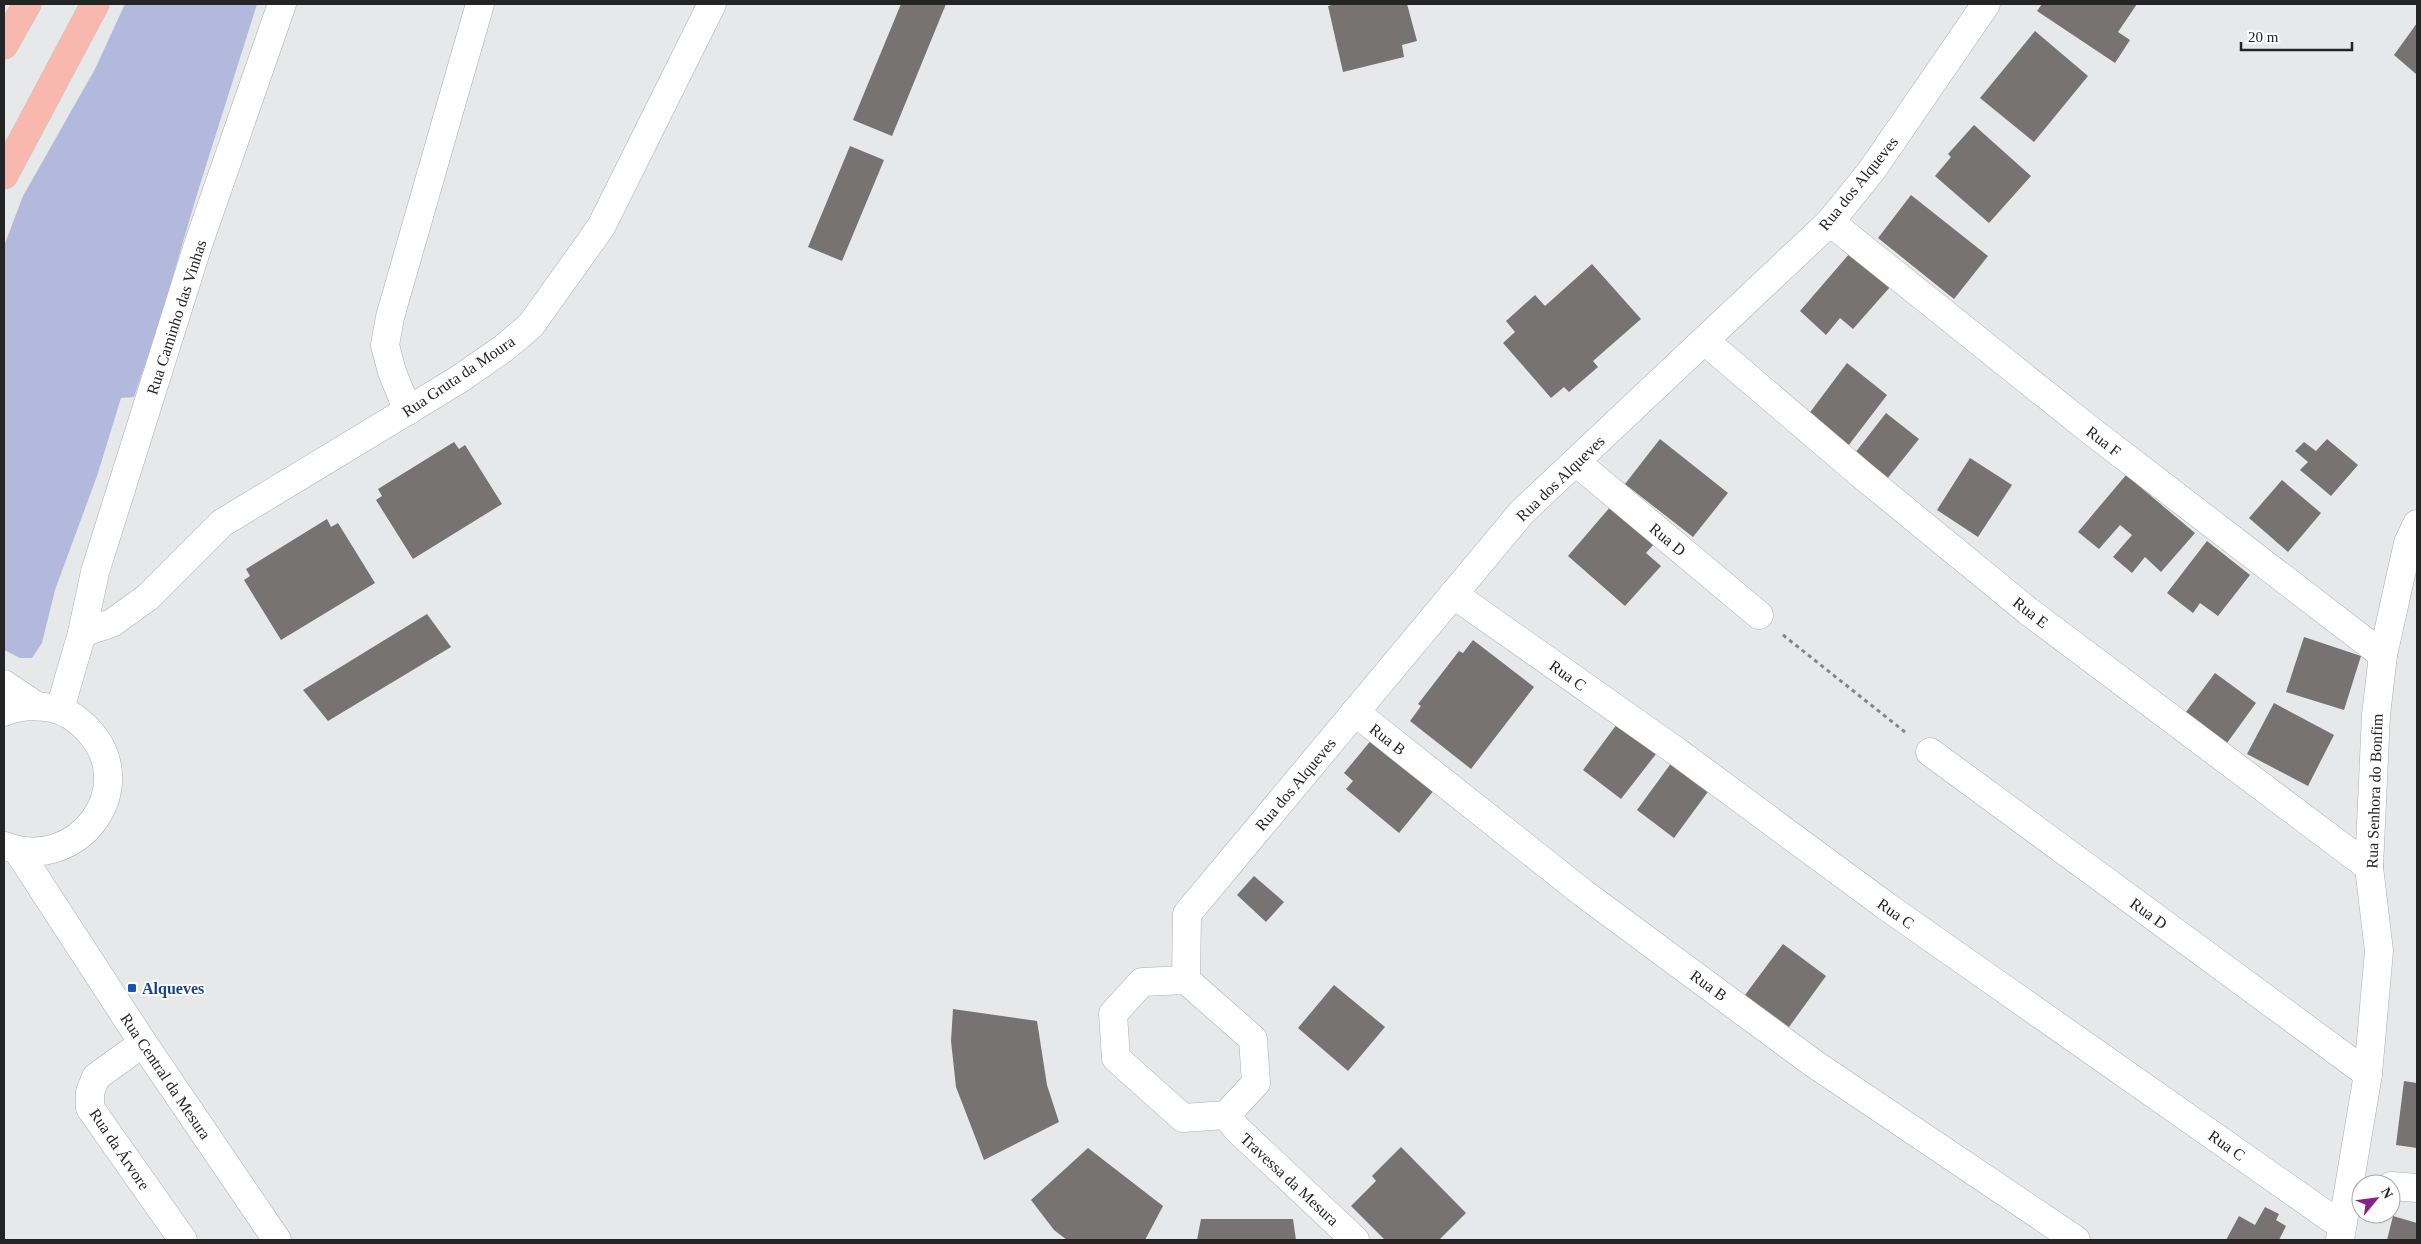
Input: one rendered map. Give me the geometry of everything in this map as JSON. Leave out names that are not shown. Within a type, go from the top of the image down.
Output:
[{"type":"highway","points":[[4,45],[27,4]]},
{"type":"highway","points":[[4,175],[95,4]]},
{"type":"street","name":"Rua Caminho das Vinhas","points":[[47,707],[82,634],[95,572],[195,254],[282,4]]},
{"type":"street","points":[[408,411],[392,372],[386,345],[390,317],[480,4]]},
{"type":"street","name":"Rua Gruta da Moura","points":[[82,634],[112,624],[148,597],[222,523],[408,411],[504,348],[531,325],[601,227],[712,4]]},
{"type":"street","name":"Rua dos Alqueves","points":[[1186,980],[1187,914],[1522,512],[1830,222],[1872,170],[1986,4]]},
{"type":"street","name":"Rua F","points":[[1830,222],[2090,430],[2383,655]]},
{"type":"street","name":"Rua E","points":[[1705,341],[1862,475],[2028,611],[2369,868]]},
{"type":"street","name":"Rua D","points":[[1576,462],[1760,615]]},
{"type":"street","name":"Rua Senhora do Bonfim","points":[[2357,1174],[2378,951],[2369,868],[2376,715],[2383,655],[2408,543],[2417,524]]},
{"type":"street","name":"Rua C","points":[[1453,594],[1676,751],[1886,906],[2341,1233]]},
{"type":"street","points":[[4,684],[47,707],[80,721],[95,738],[104,758],[108,780],[104,803],[93,823],[77,839],[57,849],[38,853],[11,848]]},
{"type":"street","points":[[4,712],[13,708],[47,707]]},
{"type":"street","name":"Rua B","points":[[1355,712],[1583,893],[1812,1064],[2076,1240]]},
{"type":"street","name":"Rua D","points":[[1930,752],[2368,1074]]},
{"type":"street","name":"Rua Central da Mesura","points":[[11,848],[56,911],[277,1240]]},
{"type":"street","points":[[56,911],[57,849]]},
{"type":"street","points":[[1186,980],[1253,1039],[1256,1083],[1226,1115],[1183,1118],[1116,1058],[1113,1014],[1142,982],[1186,980]]},
{"type":"street","name":"Rua da Árvore","points":[[143,1043],[96,1077],[90,1092],[90,1108],[184,1240]]},
{"type":"street","name":"Travessa da Mesura","points":[[1226,1115],[1237,1129],[1355,1240]]},
{"type":"street","points":[[2401,1187],[2417,1188]]},
{"type":"street","name":"Rua Senhora do Bonfim","points":[[2341,1233],[2351,1201]]},
{"type":"path","points":[[1760,615],[1930,752]]},
{"type":"shaded area","points":[[125,4],[257,4],[198,191],[160,320],[134,397],[121,398],[97,476],[55,590],[42,643],[32,658],[20,658],[4,650],[4,246],[23,196],[95,69]]},
{"type":"building","points":[[901,4],[946,4],[892,136],[853,120]]},
{"type":"building","points":[[1335,4],[1407,4],[1417,41],[1402,45],[1404,57],[1343,72],[1328,6]]},
{"type":"building","points":[[2042,4],[2137,4],[2118,32],[2130,40],[2115,63],[2037,11]]},
{"type":"building","points":[[2417,23],[2417,73],[2416,74],[2394,55]]},
{"type":"building","points":[[2035,31],[2088,76],[2034,142],[1980,98]]},
{"type":"building","points":[[1974,125],[2031,176],[1989,223],[1935,176],[1951,157],[1948,154]]},
{"type":"building","points":[[850,146],[884,160],[842,261],[808,247]]},
{"type":"building","points":[[1911,195],[1988,256],[1954,299],[1878,238]]},
{"type":"building","points":[[1850,253],[1890,287],[1853,329],[1840,318],[1826,335],[1800,311]]},
{"type":"building","points":[[1592,264],[1641,319],[1593,361],[1598,367],[1569,392],[1564,387],[1551,398],[1503,343],[1515,332],[1506,321],[1535,295],[1545,306]]},
{"type":"building","points":[[1847,363],[1887,395],[1848,446],[1808,415]]},
{"type":"building","points":[[1886,413],[1919,439],[1887,479],[1855,453]]},
{"type":"building","points":[[1660,439],[1728,493],[1693,537],[1625,484]]},
{"type":"building","points":[[2327,439],[2358,465],[2331,496],[2300,470],[2308,462],[2295,451],[2304,442],[2316,451]]},
{"type":"building","points":[[454,442],[459,449],[465,445],[502,504],[413,559],[376,500],[382,496],[378,489]]},
{"type":"building","points":[[1970,458],[2012,485],[1978,537],[1937,510]]},
{"type":"building","points":[[2126,475],[2195,533],[2161,572],[2145,557],[2132,573],[2113,557],[2132,535],[2120,525],[2099,549],[2078,532]]},
{"type":"building","points":[[2282,480],[2321,513],[2288,552],[2249,518]]},
{"type":"building","points":[[1611,506],[1654,544],[1646,553],[1661,566],[1625,606],[1568,556]]},
{"type":"building","points":[[327,519],[331,527],[338,523],[375,583],[281,640],[244,580],[250,576],[246,569]]},
{"type":"building","points":[[2207,541],[2250,575],[2218,616],[2200,603],[2193,613],[2167,593]]},
{"type":"building","points":[[427,614],[451,647],[328,721],[303,690]]},
{"type":"building","points":[[2304,637],[2361,656],[2344,710],[2286,692]]},
{"type":"building","points":[[1473,640],[1534,687],[1471,769],[1410,721],[1421,706],[1418,704],[1459,651],[1463,653]]},
{"type":"building","points":[[2215,673],[2256,703],[2227,743],[2186,712]]},
{"type":"building","points":[[2274,703],[2334,735],[2308,786],[2247,754]]},
{"type":"building","points":[[1617,724],[1656,754],[1621,799],[1583,770]]},
{"type":"building","points":[[1373,738],[1435,789],[1399,833],[1346,789],[1353,781],[1344,773]]},
{"type":"building","points":[[1672,762],[1710,789],[1674,838],[1637,810]]},
{"type":"building","points":[[1254,876],[1284,902],[1266,922],[1237,895]]},
{"type":"building","points":[[1783,944],[1826,976],[1789,1027],[1745,995]]},
{"type":"building","points":[[1334,985],[1385,1027],[1348,1071],[1298,1028]]},
{"type":"building","points":[[953,1009],[1037,1021],[1047,1085],[1059,1122],[984,1160],[956,1087],[951,1041]]},
{"type":"building","points":[[2404,1081],[2417,1083],[2417,1148],[2396,1145]]},
{"type":"building","points":[[1401,1147],[1466,1213],[1439,1240],[1385,1240],[1351,1206],[1376,1181],[1372,1176]]},
{"type":"building","points":[[1088,1148],[1163,1206],[1145,1240],[1067,1240],[1054,1230],[1031,1200]]},
{"type":"building","points":[[2265,1207],[2279,1214],[2276,1220],[2286,1226],[2279,1240],[2226,1240],[2239,1216],[2255,1225]]},
{"type":"building","points":[[2401,1218],[2417,1223],[2417,1240],[2387,1240],[2391,1224],[2401,1224]]},
{"type":"building","points":[[1201,1219],[1293,1219],[1296,1240],[1197,1240]]},
{"type":"place","name":"Alqueves","points":[[132,988]]}]
